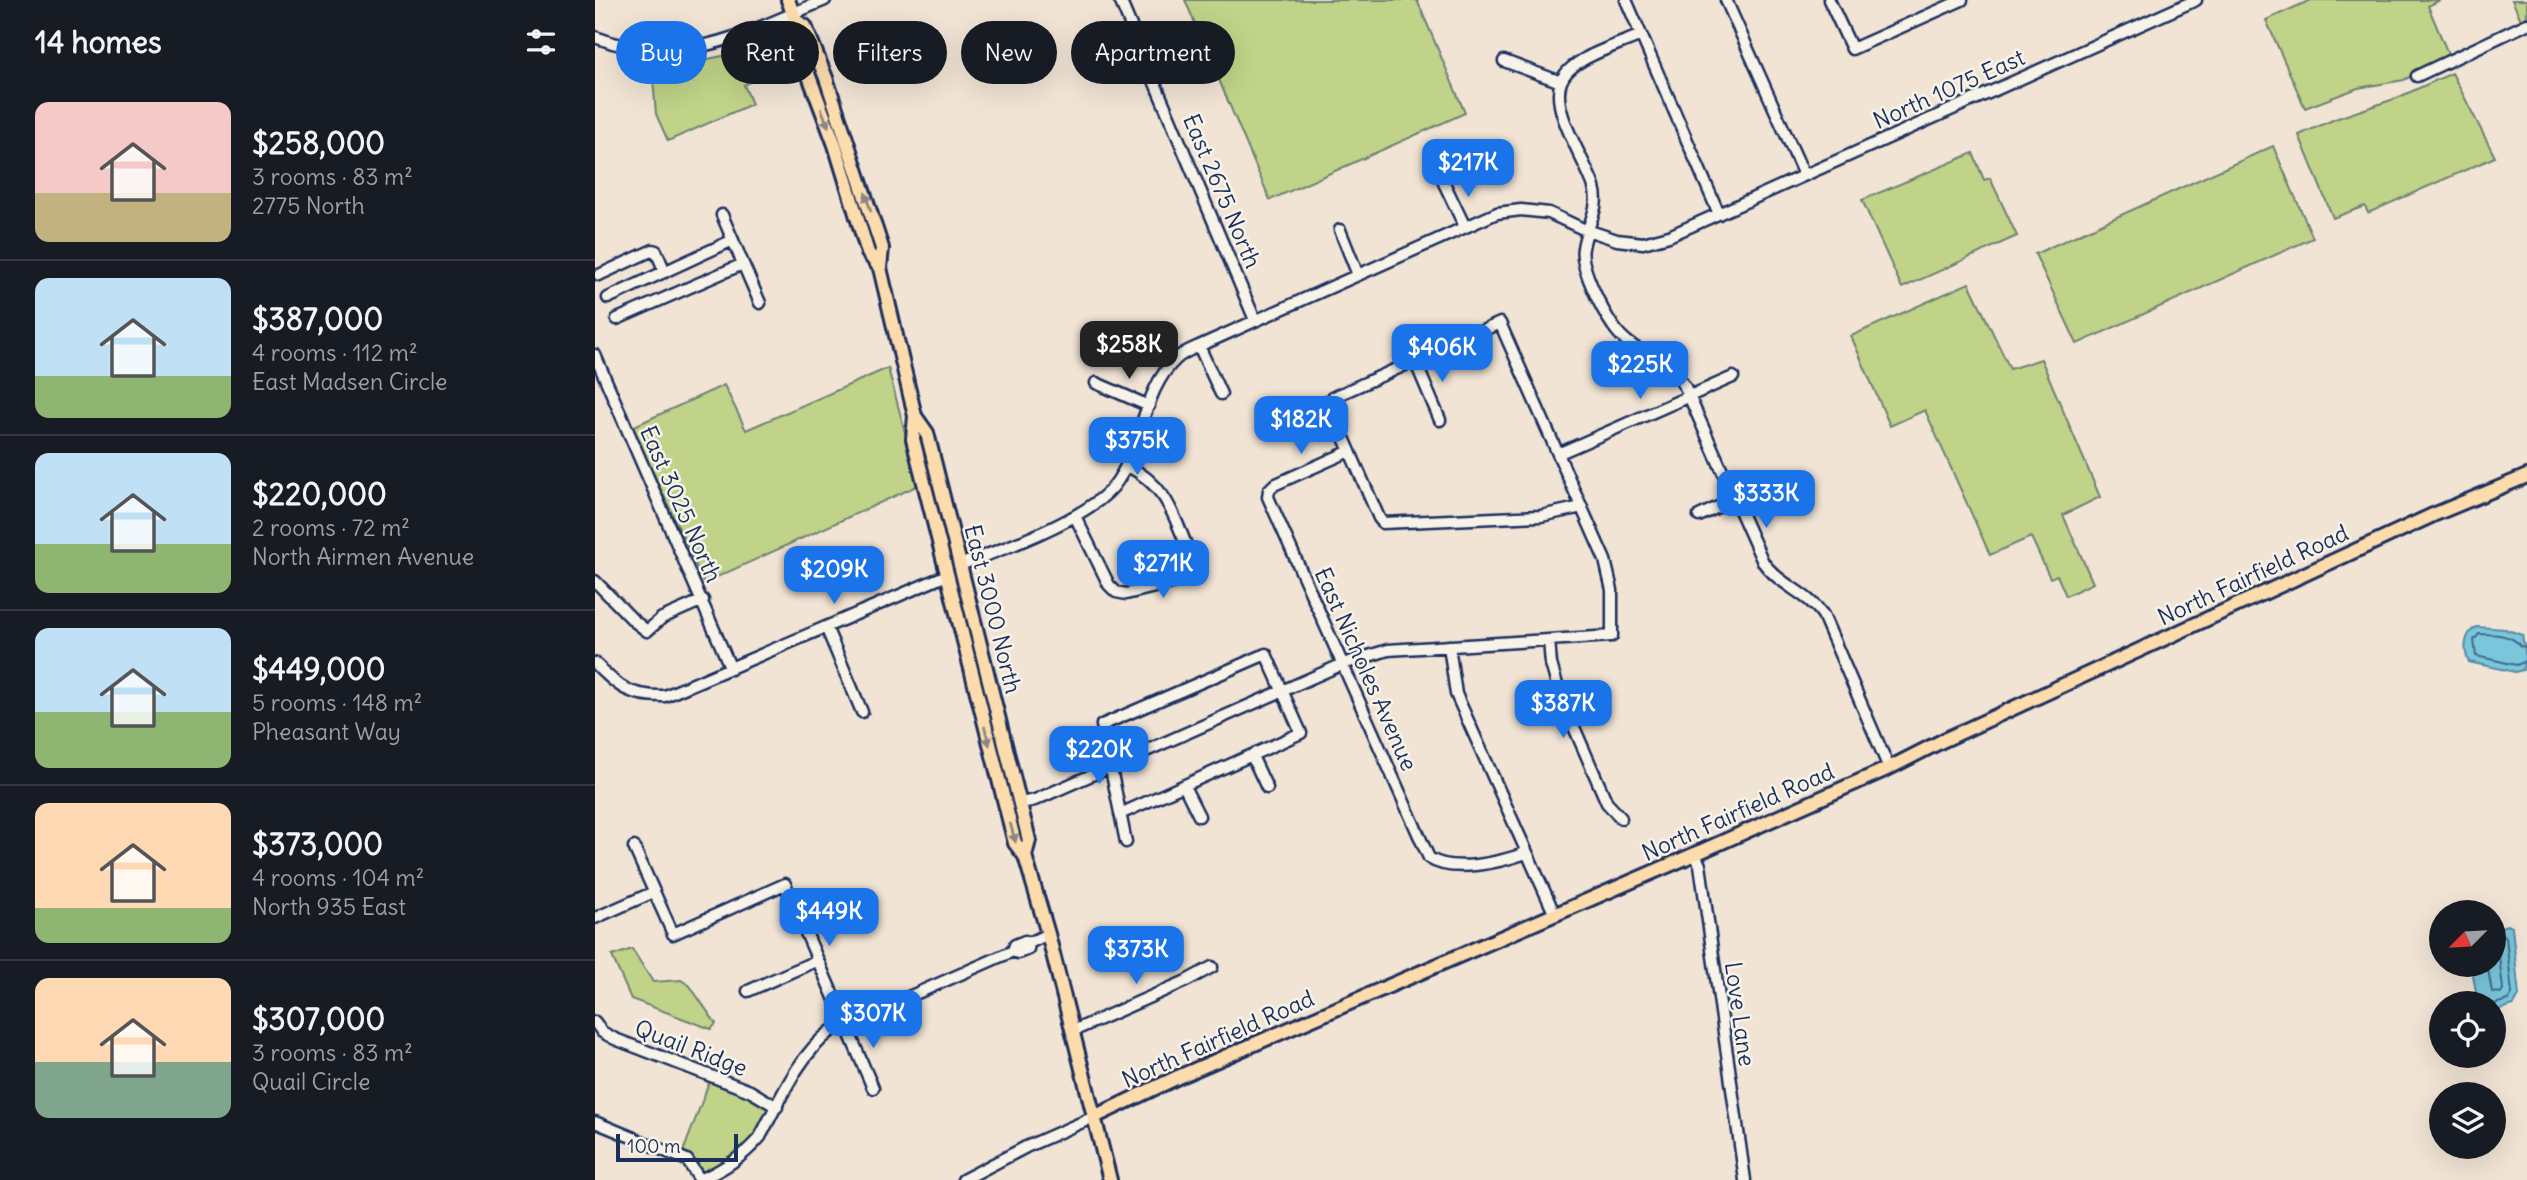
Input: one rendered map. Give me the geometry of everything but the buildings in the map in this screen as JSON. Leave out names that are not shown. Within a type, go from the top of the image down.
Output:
[{"type":"main road","name":"East 3000 North","points":[[788,0],[795,17],[805,26],[826,78],[882,248],[880,268],[915,422],[913,439],[1015,843],[1025,856],[1048,934],[1110,1180]]},
{"type":"main road","name":"East 3000 North","points":[[915,422],[927,433],[962,564],[1029,839],[1025,856]]},
{"type":"main road","name":"North Fairfield Road","points":[[1094,1117],[1178,1077],[1889,768],[2421,521],[2527,476]]},
{"type":"main road","points":[[947,575],[957,584],[987,696],[999,722]]},
{"type":"street","points":[[595,37],[645,50],[677,51],[706,47],[795,17],[825,0]]},
{"type":"street","name":"East 2675 North","points":[[1120,0],[1255,320]]},
{"type":"street","points":[[1626,0],[1719,214]]},
{"type":"street","points":[[1725,0],[1804,175]]},
{"type":"street","points":[[1829,0],[1852,49],[1962,0]]},
{"type":"street","name":"North 1075 East","points":[[962,564],[1075,516],[1105,495],[1126,465],[1161,377],[1177,358],[1199,345],[1497,213],[1521,210],[1549,213],[1617,240],[1643,243],[1669,236],[2182,3],[2196,0]]},
{"type":"street","points":[[2417,76],[2527,24]]},
{"type":"street","points":[[1641,35],[1584,60],[1569,69],[1561,82],[1558,96],[1562,111],[1595,188],[1597,205],[1582,250],[1583,258],[1606,313],[1623,338],[1673,371],[1690,396],[1769,571],[1813,602],[1823,615],[1889,768]]},
{"type":"street","points":[[1504,61],[1561,82]]},
{"type":"street","points":[[1444,183],[1465,228]]},
{"type":"street","points":[[722,215],[760,303]]},
{"type":"street","points":[[1340,230],[1358,275]]},
{"type":"street","points":[[608,298],[733,240]]},
{"type":"street","points":[[599,275],[653,250],[666,272]]},
{"type":"street","points":[[617,319],[743,264]]},
{"type":"street","points":[[1021,803],[1035,800],[1343,664],[1388,650],[1612,636],[1611,579],[1605,560],[1560,453],[1500,323],[1332,398],[1330,403],[1379,518],[1384,523],[1390,525],[1541,516],[1582,507]]},
{"type":"street","points":[[1199,345],[1221,394]]},
{"type":"street","name":"East 3025 North","points":[[595,355],[598,372],[703,600],[731,668]]},
{"type":"street","points":[[1415,361],[1440,420]]},
{"type":"street","points":[[1560,453],[1733,377]]},
{"type":"street","points":[[1096,383],[1149,406]]},
{"type":"street","name":"East Nicholes Avenue","points":[[1350,451],[1269,490],[1268,497],[1429,858],[1434,862],[1482,865],[1526,853]]},
{"type":"street","points":[[1075,516],[1109,586],[1116,592],[1126,594],[1184,580],[1193,570],[1193,561],[1163,493],[1152,480],[1126,465]]},
{"type":"street","points":[[1699,516],[1735,499]]},
{"type":"street","points":[[595,663],[616,685],[644,696],[665,696],[947,575]]},
{"type":"street","points":[[595,582],[647,631],[662,618],[703,600]]},
{"type":"street","points":[[826,627],[862,712]]},
{"type":"street","points":[[1549,640],[1551,664],[1560,695],[1608,803],[1621,818]]},
{"type":"street","points":[[1449,646],[1456,694],[1555,915]]},
{"type":"street","points":[[1120,814],[1301,733],[1266,654],[1102,725],[1111,766],[1120,814],[1126,842]]},
{"type":"street","points":[[1252,756],[1266,788]]},
{"type":"street","points":[[1184,786],[1199,816]]},
{"type":"street","points":[[634,847],[673,934],[785,884],[873,1088]]},
{"type":"street","name":"Love Lane","points":[[1695,854],[1700,865],[1745,1180]]},
{"type":"street","points":[[595,918],[654,892]]},
{"type":"street","points":[[595,1122],[687,1160],[700,1180],[729,1166],[760,1137],[806,1056],[819,1040],[846,1024],[1013,950],[1015,945],[1025,941],[1029,943],[1048,934]]},
{"type":"street","points":[[748,991],[818,960]]},
{"type":"street","points":[[1073,1031],[1212,967]]},
{"type":"street","name":"Quail Ridge","points":[[595,1022],[602,1032],[615,1039],[750,1091],[777,1107]]},
{"type":"street","name":"North Fairfield Road","points":[[963,1180],[1026,1147],[1094,1117]]},
{"type":"green space","points":[[1185,0],[1417,0],[1465,113],[1270,200],[1221,84],[1235,84],[1235,21],[1194,21]]},
{"type":"green space","points":[[2311,0],[2440,0],[2428,6],[2449,56],[2404,80],[2358,88],[2305,108],[2266,20]]},
{"type":"green space","points":[[2512,0],[2527,0],[2527,17],[2521,20]]},
{"type":"green space","points":[[721,56],[721,84],[746,84],[744,85],[752,104],[668,141],[656,114],[654,84],[707,84],[707,59]]},
{"type":"green space","points":[[2452,73],[2495,157],[2368,213],[2365,206],[2333,218],[2299,135],[2335,119],[2397,98]]},
{"type":"green space","points":[[2273,146],[2313,238],[2077,344],[2035,254]]},
{"type":"green space","points":[[1973,153],[1984,180],[1990,178],[2017,236],[1902,288],[1862,200]]},
{"type":"green space","points":[[1969,283],[2010,369],[2041,359],[2100,497],[2063,515],[2093,583],[2066,596],[2057,575],[2050,578],[2031,537],[1990,555],[1925,410],[1890,426],[1851,336]]},
{"type":"green space","points":[[888,368],[919,485],[704,583],[632,427],[724,385],[746,430]]},
{"type":"green space","points":[[632,949],[653,982],[681,980],[690,986],[716,1024],[711,1029],[631,999],[612,956]]},
{"type":"green space","points":[[710,1080],[746,1094],[767,1106],[768,1113],[741,1149],[704,1173],[696,1161],[683,1152]]},
{"type":"water","points":[[2477,627],[2505,629],[2522,635],[2526,657],[2523,670],[2515,672],[2469,662],[2466,642],[2469,633]]},
{"type":"water","points":[[2506,925],[2512,927],[2519,996],[2514,1005],[2506,1007],[2506,991],[2476,991],[2473,977],[2506,977]]}]
